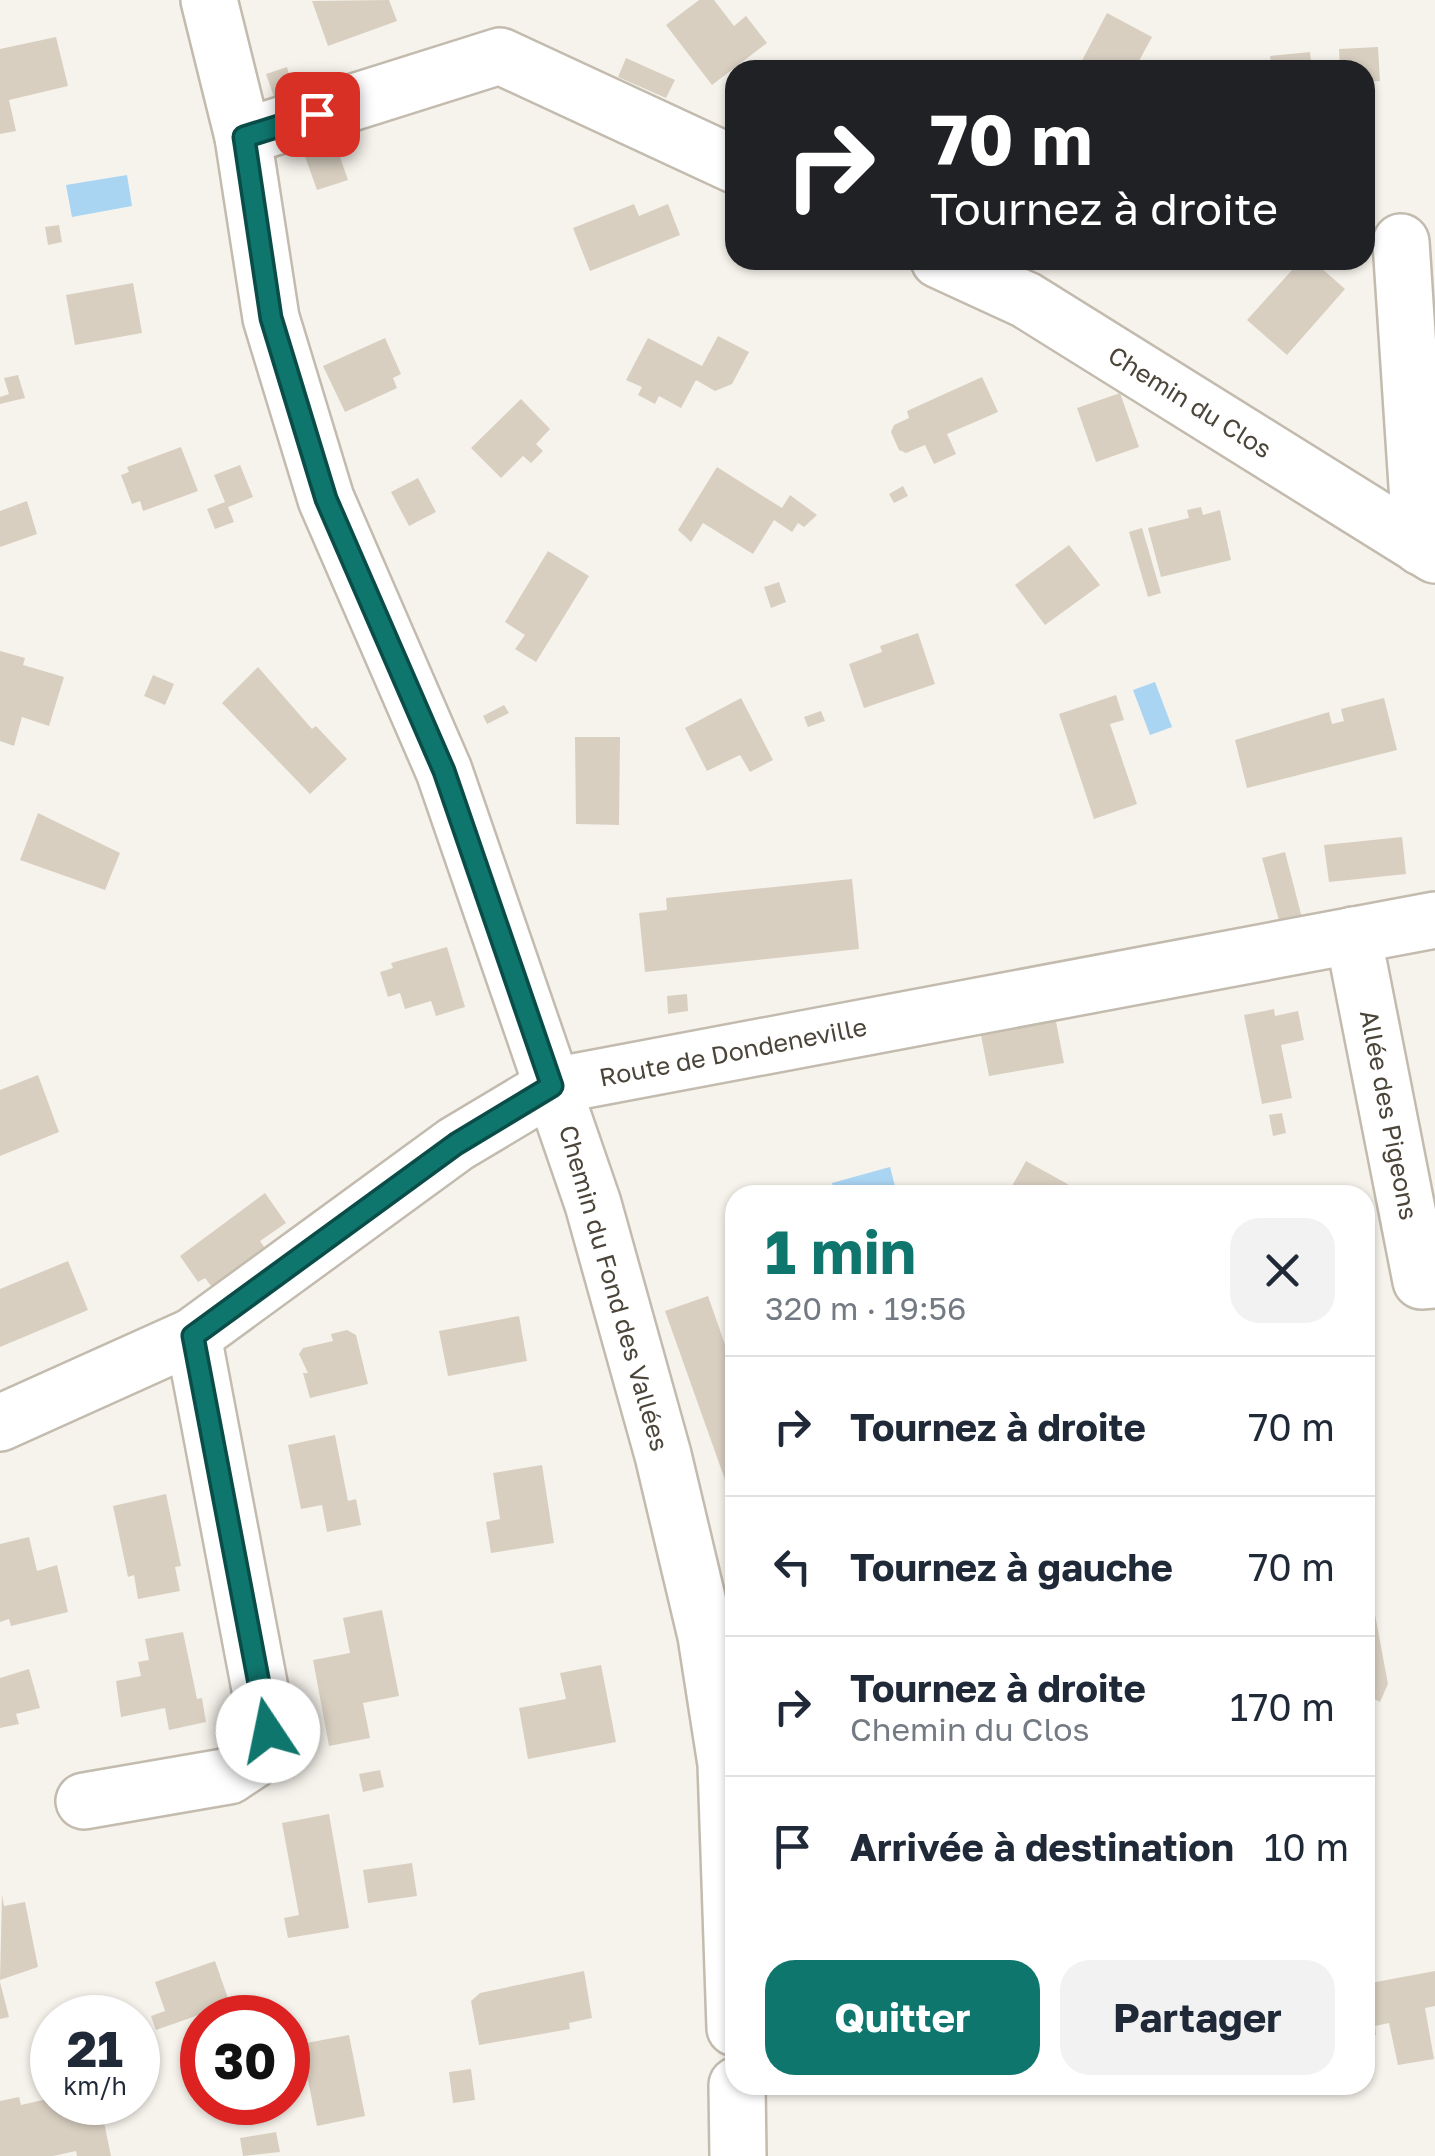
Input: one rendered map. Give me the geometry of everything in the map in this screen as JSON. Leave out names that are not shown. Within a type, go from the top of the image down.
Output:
[{"type":"street","name":"Chemin du Fond des Vallées","points":[[209,0],[244,137],[271,318],[326,499],[444,771],[552,1086],[618,1294],[706,1636],[725,1758]]},
{"type":"street","points":[[244,137],[500,56],[725,160]]},
{"type":"street","points":[[1401,242],[1428,551]]},
{"type":"street","name":"Chemin du Clos","points":[[961,270],[1026,300],[1428,551]]},
{"type":"street","name":"Route de Dondeneville","points":[[0,1423],[193,1336],[440,1154],[552,1086],[1435,920]]},
{"type":"street","name":"Allée des Pigeons","points":[[1353,935],[1421,1281],[1435,1280]]},
{"type":"street","points":[[84,1801],[229,1776],[253,1760],[268,1731],[193,1336]]},
{"type":"street","points":[[737,2095],[738,2156]]},
{"type":"water","points":[[127,175],[132,206],[72,217],[66,185]]},
{"type":"water","points":[[1155,682],[1172,727],[1150,735],[1133,690]]},
{"type":"water","points":[[890,1167],[895,1185],[832,1185]]},
{"type":"building","points":[[389,0],[397,21],[328,46],[312,1]]},
{"type":"building","points":[[699,0],[714,0],[734,26],[746,16],[767,43],[745,60],[725,60],[725,75],[712,85],[666,25]]},
{"type":"building","points":[[1107,13],[1152,37],[1139,60],[1082,60]]},
{"type":"building","points":[[56,37],[68,86],[9,100],[16,131],[0,134],[0,49]]},
{"type":"building","points":[[1378,47],[1380,81],[1375,81],[1375,60],[1340,60],[1339,49]]},
{"type":"building","points":[[1310,52],[1311,60],[1271,60],[1270,56]]},
{"type":"building","points":[[626,58],[675,80],[666,98],[618,77]]},
{"type":"building","points":[[287,67],[294,91],[274,97],[266,74]]},
{"type":"building","points":[[332,134],[348,180],[317,190],[301,145]]},
{"type":"building","points":[[634,204],[639,216],[668,204],[680,235],[590,271],[573,228]]},
{"type":"building","points":[[59,225],[62,242],[48,245],[45,227]]},
{"type":"building","points":[[1292,270],[1323,270],[1345,289],[1287,355],[1247,320]]},
{"type":"building","points":[[133,283],[142,333],[75,345],[66,295]]},
{"type":"building","points":[[718,336],[749,352],[732,384],[715,391],[696,380],[681,408],[659,396],[655,404],[638,395],[642,387],[626,380],[648,338],[702,366]]},
{"type":"building","points":[[385,338],[401,374],[393,378],[397,388],[345,412],[323,366]]},
{"type":"building","points":[[18,375],[25,398],[0,404],[0,397],[9,394],[4,378]]},
{"type":"building","points":[[982,377],[998,412],[947,434],[956,454],[934,464],[925,445],[906,453],[899,450],[891,432],[894,425],[909,418],[907,411]]},
{"type":"building","points":[[1120,393],[1139,447],[1096,462],[1077,408]]},
{"type":"building","points":[[521,399],[550,429],[536,444],[543,451],[531,463],[523,456],[501,478],[471,448]]},
{"type":"building","points":[[181,447],[198,491],[143,511],[140,501],[132,504],[121,475],[129,472],[127,467]]},
{"type":"building","points":[[240,465],[253,497],[228,507],[234,522],[215,529],[207,509],[225,502],[214,475]]},
{"type":"building","points":[[717,467],[782,508],[790,495],[817,515],[804,527],[798,523],[792,532],[774,520],[753,554],[703,523],[691,542],[678,530]]},
{"type":"building","points":[[418,478],[436,512],[409,526],[391,492]]},
{"type":"building","points":[[903,486],[908,496],[894,503],[889,494]]},
{"type":"building","points":[[27,501],[37,534],[0,547],[0,511]]},
{"type":"building","points":[[1201,507],[1203,515],[1220,510],[1231,560],[1161,577],[1148,528],[1189,518],[1187,510]]},
{"type":"building","points":[[1142,528],[1161,593],[1148,597],[1129,532]]},
{"type":"building","points":[[1069,545],[1100,585],[1045,625],[1015,585]]},
{"type":"building","points":[[548,551],[589,576],[536,662],[515,649],[525,635],[505,622]]},
{"type":"building","points":[[779,582],[786,602],[771,608],[764,587]]},
{"type":"building","points":[[918,633],[935,684],[864,708],[849,664],[882,652],[880,646]]},
{"type":"building","points":[[0,651],[25,658],[23,665],[64,677],[49,726],[22,717],[14,746],[0,741]]},
{"type":"building","points":[[258,667],[312,729],[316,726],[347,759],[310,794],[222,703]]},
{"type":"building","points":[[153,675],[174,684],[165,705],[144,696]]},
{"type":"building","points":[[1116,695],[1124,720],[1110,724],[1137,804],[1094,819],[1059,714]]},
{"type":"building","points":[[741,698],[773,760],[750,772],[740,755],[707,771],[685,728]]},
{"type":"building","points":[[1384,698],[1397,750],[1247,788],[1235,740],[1329,712],[1332,724],[1344,721],[1341,709]]},
{"type":"building","points":[[504,705],[509,713],[487,724],[483,716]]},
{"type":"building","points":[[821,711],[825,721],[808,727],[804,717]]},
{"type":"building","points":[[575,737],[620,737],[619,825],[576,824]]},
{"type":"building","points":[[38,813],[120,853],[105,890],[20,860]]},
{"type":"building","points":[[1402,837],[1406,874],[1329,882],[1324,845]]},
{"type":"building","points":[[1285,852],[1303,922],[1281,928],[1262,858]]},
{"type":"building","points":[[852,879],[859,949],[645,972],[639,913],[667,910],[666,898]]},
{"type":"building","points":[[447,947],[465,1007],[436,1016],[431,1001],[405,1009],[400,993],[388,997],[380,972],[393,968],[391,963]]},
{"type":"building","points":[[687,994],[688,1011],[668,1014],[667,996]]},
{"type":"building","points":[[1053,1006],[1064,1063],[989,1076],[978,1020]]},
{"type":"building","points":[[1274,1009],[1275,1016],[1298,1011],[1304,1040],[1281,1045],[1292,1098],[1262,1104],[1244,1015]]},
{"type":"building","points":[[38,1075],[59,1132],[0,1156],[0,1090]]},
{"type":"building","points":[[1282,1113],[1286,1133],[1273,1136],[1269,1115]]},
{"type":"building","points":[[1026,1161],[1069,1185],[1013,1185]]},
{"type":"building","points":[[265,1193],[286,1223],[260,1241],[269,1254],[215,1291],[205,1278],[198,1282],[180,1256]]},
{"type":"building","points":[[68,1261],[88,1310],[0,1347],[0,1289]]},
{"type":"building","points":[[708,1296],[725,1344],[725,1480],[665,1311]]},
{"type":"building","points":[[519,1316],[527,1361],[448,1376],[439,1331]]},
{"type":"building","points":[[347,1330],[356,1335],[368,1384],[310,1398],[303,1373],[308,1373],[299,1354],[303,1348],[333,1341],[331,1334]]},
{"type":"building","points":[[335,1435],[348,1501],[356,1499],[361,1525],[327,1532],[322,1505],[301,1509],[288,1445]]},
{"type":"building","points":[[542,1465],[554,1543],[491,1553],[486,1522],[500,1519],[493,1473]]},
{"type":"building","points":[[166,1494],[181,1566],[175,1567],[180,1591],[138,1599],[134,1575],[128,1577],[113,1506]]},
{"type":"building","points":[[29,1537],[37,1571],[57,1565],[68,1612],[11,1626],[9,1619],[0,1622],[0,1544]]},
{"type":"building","points":[[382,1610],[399,1696],[363,1703],[370,1738],[329,1746],[313,1660],[350,1653],[343,1618]]},
{"type":"building","points":[[1375,1614],[1388,1684],[1380,1702],[1375,1699]]},
{"type":"building","points":[[183,1632],[197,1699],[202,1698],[206,1722],[169,1730],[165,1708],[121,1717],[116,1681],[141,1676],[138,1662],[149,1660],[145,1639]]},
{"type":"building","points":[[601,1665],[616,1742],[528,1759],[519,1708],[566,1699],[560,1673]]},
{"type":"building","points":[[29,1669],[40,1708],[16,1714],[19,1724],[0,1728],[0,1678]]},
{"type":"building","points":[[380,1770],[384,1787],[363,1792],[359,1774]]},
{"type":"building","points":[[329,1814],[349,1928],[288,1938],[284,1918],[299,1915],[282,1823]]},
{"type":"building","points":[[412,1863],[417,1896],[368,1903],[363,1870]]},
{"type":"building","points":[[2,1895],[4,1906],[25,1902],[38,1967],[0,1980]]},
{"type":"building","points":[[215,1961],[227,1995],[180,1995],[180,2022],[160,2029],[160,2013],[165,2011],[155,1982]]},
{"type":"building","points":[[584,1971],[592,2018],[569,2023],[570,2029],[479,2045],[471,2001],[480,1993]]},
{"type":"building","points":[[1435,1971],[1435,2006],[1425,2008],[1434,2059],[1398,2065],[1389,2023],[1375,2026],[1375,1982]]},
{"type":"building","points":[[0,1982],[9,2017],[0,2019]]},
{"type":"building","points":[[349,2035],[365,2116],[317,2126],[310,2090],[310,2042]]},
{"type":"building","points":[[471,2069],[475,2100],[453,2103],[449,2072]]},
{"type":"building","points":[[19,2097],[21,2105],[30,2103],[30,2125],[105,2125],[111,2156],[77,2156],[76,2151],[53,2156],[0,2156],[0,2101]]},
{"type":"building","points":[[276,2132],[280,2152],[243,2156],[240,2138]]},
{"type":"route","points":[[268,1731],[193,1336],[456,1144],[552,1086],[444,771],[361,588],[326,499],[271,318],[244,137],[317,114]]}]
